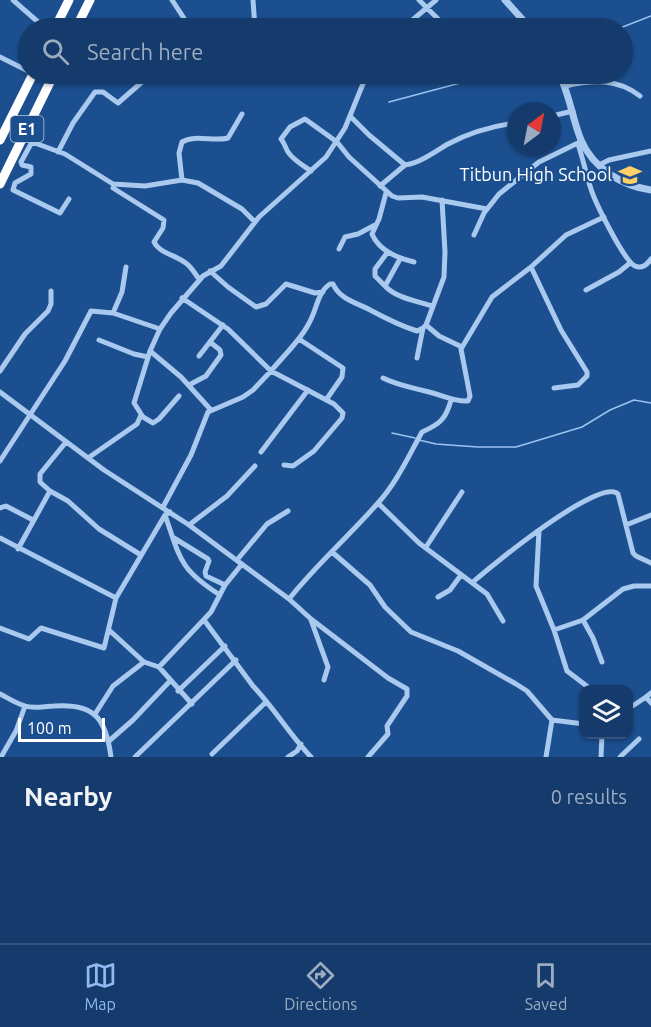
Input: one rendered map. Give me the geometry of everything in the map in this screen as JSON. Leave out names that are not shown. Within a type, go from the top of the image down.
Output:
[{"type":"highway","points":[[60,18],[69,0]]},
{"type":"highway","points":[[81,18],[90,0]]},
{"type":"highway","name":"E1","points":[[1,136],[28,84]]},
{"type":"highway","name":"E1","points":[[0,184],[49,84]]},
{"type":"street","points":[[13,0],[34,18]]},
{"type":"street","points":[[172,0],[184,18]]},
{"type":"street","points":[[252,0],[254,18]]},
{"type":"street","points":[[419,0],[437,18]]},
{"type":"street","points":[[415,18],[436,0]]},
{"type":"street","points":[[505,0],[521,18]]},
{"type":"street","points":[[0,57],[18,66]]},
{"type":"street","points":[[58,152],[73,123],[95,92],[103,92],[118,103],[140,84]]},
{"type":"street","points":[[179,396],[153,423],[143,417],[134,403],[149,354],[160,329],[182,298],[200,279],[221,266],[255,222],[326,158],[338,142],[363,84]]},
{"type":"street","points":[[575,84],[566,86],[592,192],[630,263],[640,267],[651,259]]},
{"type":"street","points":[[611,84],[629,88],[640,96]]},
{"type":"street","points":[[561,114],[573,111]]},
{"type":"street","points":[[182,180],[179,153],[182,142],[188,139],[228,138],[242,114]]},
{"type":"street","points":[[350,116],[405,165]]},
{"type":"street","points":[[311,171],[297,161],[281,139],[290,127],[304,119],[338,142],[386,193],[398,198],[422,197],[487,209]]},
{"type":"street","points":[[380,186],[405,165],[413,164],[450,143],[484,129],[507,125]]},
{"type":"street","points":[[69,199],[60,213],[13,190],[15,183],[32,174],[31,168],[22,165],[21,162],[32,142],[58,152],[113,184],[145,186],[182,180],[198,183],[243,209],[255,222]]},
{"type":"street","points":[[580,142],[599,165],[627,185],[651,190]]},
{"type":"street","points":[[474,235],[487,209],[500,194],[539,162],[580,142]]},
{"type":"street","points":[[599,165],[609,160],[651,151]]},
{"type":"street","points":[[113,188],[164,220],[163,228],[154,242],[159,249],[185,262],[200,279]]},
{"type":"street","points":[[386,193],[377,225],[372,234],[374,239],[387,253],[414,262]]},
{"type":"street","points":[[417,358],[432,306],[444,277],[442,200]]},
{"type":"street","points":[[383,378],[400,386],[426,391],[451,400],[466,401],[470,396],[460,354],[492,297],[531,267],[566,235],[604,217]]},
{"type":"street","points":[[339,249],[345,237],[377,225]]},
{"type":"street","points":[[387,253],[375,269],[375,276],[389,291],[432,306]]},
{"type":"street","points":[[385,286],[400,259]]},
{"type":"street","points":[[586,290],[619,272],[630,263]]},
{"type":"street","points":[[113,313],[122,292],[126,267]]},
{"type":"street","points":[[531,267],[561,330],[587,372],[587,376],[578,385],[554,388]]},
{"type":"street","points":[[210,271],[256,307],[266,304],[286,284],[315,293],[323,292]]},
{"type":"street","points":[[163,507],[195,447],[205,417],[211,410],[243,397],[271,371],[299,339],[327,285],[333,284],[354,304],[371,310],[399,326],[417,331],[425,327]]},
{"type":"street","points":[[0,371],[25,334],[48,310],[51,304],[51,291]]},
{"type":"street","points":[[182,298],[223,325],[271,371],[342,411],[342,418],[314,451],[293,466],[284,465]]},
{"type":"street","points":[[0,461],[65,361],[88,315],[94,311],[113,313],[160,329]]},
{"type":"street","points":[[199,356],[223,325]]},
{"type":"street","points":[[425,327],[462,347]]},
{"type":"street","points":[[299,339],[343,368],[342,377],[326,400]]},
{"type":"street","points":[[99,340],[134,354],[149,354],[189,385],[211,410]]},
{"type":"street","points":[[189,385],[206,376],[221,355],[220,350],[210,342]]},
{"type":"street","points":[[261,452],[308,390]]},
{"type":"street","points":[[0,392],[31,413],[88,458],[163,507],[168,514],[172,537],[183,565],[199,581],[220,595]]},
{"type":"street","points":[[289,599],[303,581],[378,503],[404,467],[422,432],[434,428],[440,422],[447,414],[451,400]]},
{"type":"street","points":[[88,458],[137,424],[142,413]]},
{"type":"street","points":[[66,442],[39,477],[40,482],[50,491],[68,501],[99,530],[141,555]]},
{"type":"street","points":[[189,525],[227,496],[242,477],[255,466]]},
{"type":"street","points":[[473,582],[495,562],[578,504],[594,495],[610,490],[618,494],[633,553],[651,563]]},
{"type":"street","points":[[18,549],[50,491]]},
{"type":"street","points":[[426,547],[462,492]]},
{"type":"street","points":[[378,503],[410,535],[473,582],[492,600],[503,621]]},
{"type":"street","points":[[0,508],[6,506],[33,520]]},
{"type":"street","points":[[159,667],[215,607],[225,585],[267,524],[288,511]]},
{"type":"street","points":[[168,514],[189,525],[240,562],[388,678],[408,691],[387,726],[388,734],[384,741],[368,757]]},
{"type":"street","points":[[0,628],[29,639],[41,628],[101,649],[104,648],[116,598],[168,514]]},
{"type":"street","points":[[626,525],[651,515]]},
{"type":"street","points":[[539,531],[536,586],[554,630],[567,671],[585,685]]},
{"type":"street","points":[[172,537],[208,559],[206,576],[225,585]]},
{"type":"street","points":[[0,538],[116,598]]},
{"type":"street","points":[[332,552],[370,585],[385,607],[411,632],[458,651],[516,684],[526,691],[552,720],[579,723]]},
{"type":"street","points":[[438,597],[450,590],[461,575]]},
{"type":"street","points":[[554,630],[583,620],[623,589],[634,586],[651,586]]},
{"type":"street","points":[[311,618],[328,667],[324,680]]},
{"type":"street","points":[[204,620],[311,757]]},
{"type":"street","points":[[583,620],[602,662]]},
{"type":"street","points":[[109,630],[144,662],[159,667],[192,704]]},
{"type":"street","points":[[178,691],[225,646]]},
{"type":"street","points":[[135,757],[236,660]]},
{"type":"street","points":[[95,714],[113,686],[144,662]]},
{"type":"street","points":[[109,741],[133,720],[170,681]]},
{"type":"street","points":[[0,694],[25,706],[71,705],[95,714],[105,728],[111,757]]},
{"type":"street","points":[[633,706],[649,695],[651,703]]},
{"type":"street","points":[[212,754],[266,702]]},
{"type":"street","points":[[2,757],[16,731],[25,706]]},
{"type":"street","points":[[546,757],[552,720]]},
{"type":"street","points":[[601,757],[603,739]]},
{"type":"street","points":[[620,757],[639,739]]},
{"type":"street","points":[[288,757],[297,752],[301,744]]},
{"type":"waterway","points":[[633,23],[651,16]]},
{"type":"waterway","points":[[389,102],[456,84]]},
{"type":"waterway","points":[[419,440],[436,444],[516,447],[582,427],[610,410],[634,400],[651,403]]},
{"type":"waterway","points":[[392,433],[415,438]]},
{"type":"place","name":"Titbun High School","points":[[630,175]]}]
